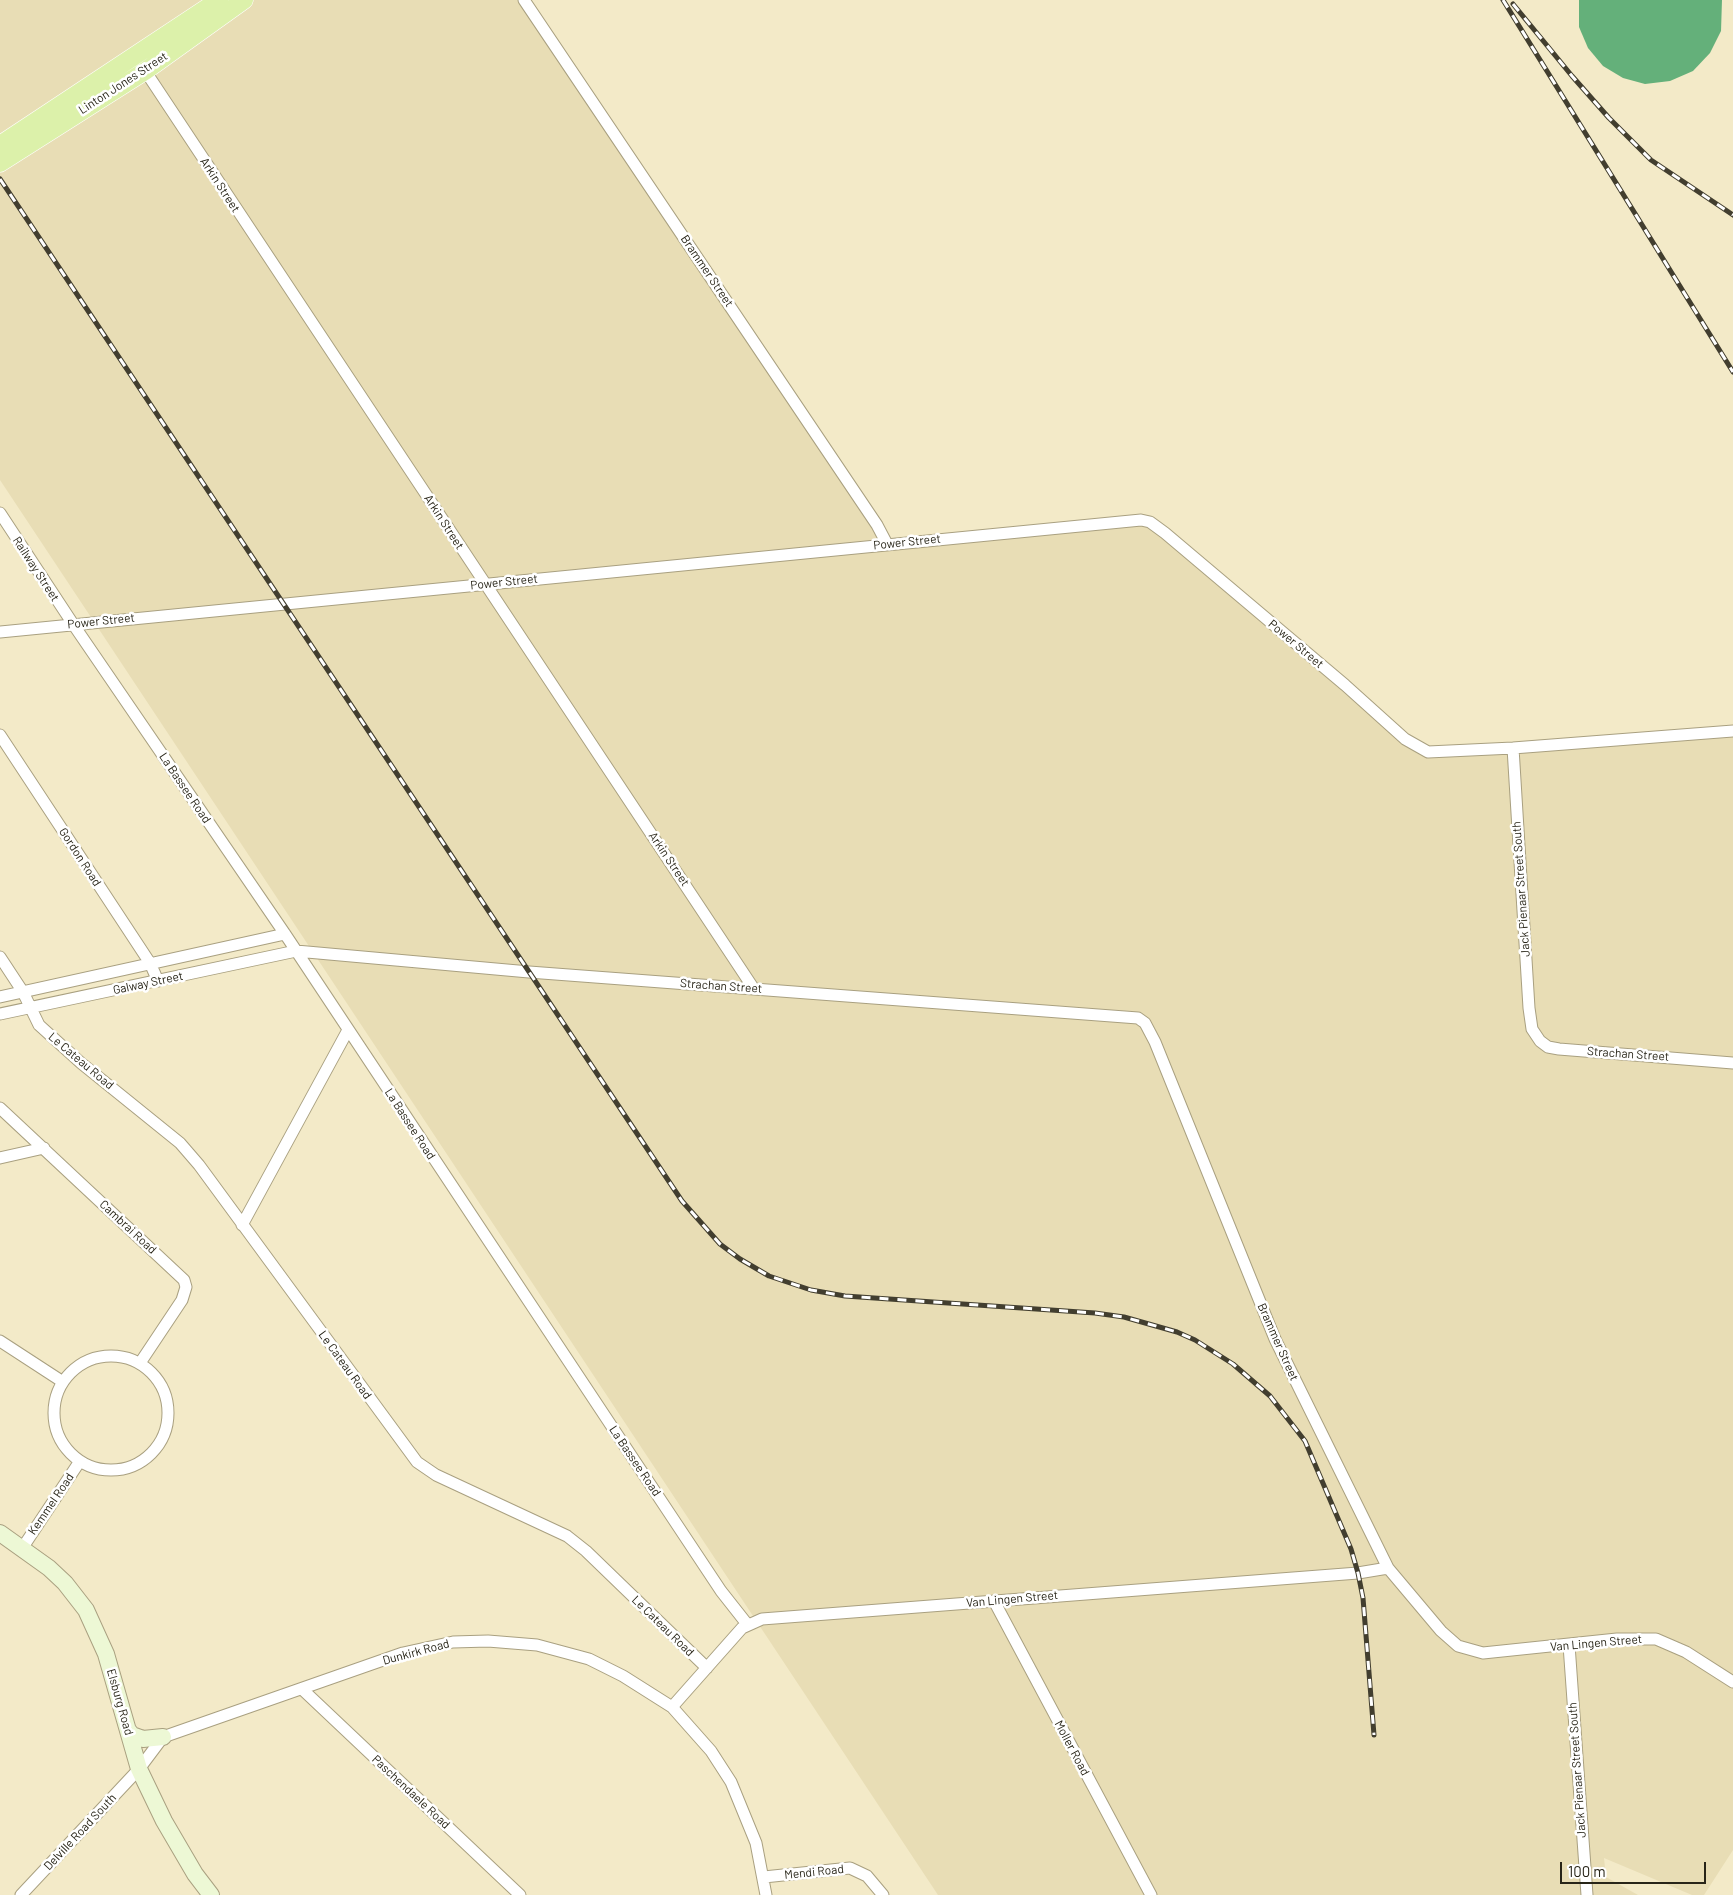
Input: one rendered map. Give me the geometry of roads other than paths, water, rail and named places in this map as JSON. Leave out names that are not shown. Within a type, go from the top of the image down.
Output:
[{"type":"main road","name":"Linton Jones Street","points":[[0,145],[135,54],[231,2]]},
{"type":"main road","name":"Linton Jones Street","points":[[0,163],[145,71],[231,2]]},
{"type":"main road","name":"Elsburg Road","points":[[0,1533],[23,1548],[65,1583],[86,1610],[106,1654],[139,1769],[164,1821],[195,1874],[211,1895]]},
{"type":"main road","points":[[128,1730],[132,1735],[143,1739],[163,1737]]},
{"type":"street","name":"Brammer Street","points":[[524,0],[850,484],[887,544]]},
{"type":"street","name":"Arkin Street","points":[[135,54],[277,272],[379,420],[484,584],[754,989]]},
{"type":"street","name":"Railway Street","points":[[0,513],[72,624]]},
{"type":"street","name":"Power Street","points":[[0,632],[1132,519],[1150,522],[1330,673],[1405,739],[1422,749],[1442,753],[1733,731]]},
{"type":"street","name":"La Bassee Road","points":[[72,624],[285,934],[650,1484],[722,1591],[747,1624]]},
{"type":"street","name":"Gordon Road","points":[[0,735],[150,963],[158,981]]},
{"type":"street","name":"Jack Pienaar Street South","points":[[1512,748],[1532,1029]]},
{"type":"street","name":"Galway Street","points":[[0,997],[285,934]]},
{"type":"street","name":"Strachan Street","points":[[296,952],[754,989],[1127,1016],[1138,1018],[1145,1022]]},
{"type":"street","name":"Galway Street","points":[[0,1014],[296,952]]},
{"type":"street","name":"Le Cateau Road","points":[[0,958],[23,992],[29,1008],[39,1025],[81,1063],[180,1143],[417,1462],[436,1475],[567,1536],[586,1551],[707,1668]]},
{"type":"street","name":"Brammer Street","points":[[1145,1022],[1161,1056],[1275,1339],[1388,1568],[1451,1640]]},
{"type":"street","name":"Strachan Street","points":[[1532,1029],[1544,1045],[1553,1048],[1733,1063]]},
{"type":"street","points":[[242,1225],[348,1030]]},
{"type":"street","name":"Cambrai Road","points":[[0,1108],[184,1280],[186,1287],[182,1300],[140,1363]]},
{"type":"street","points":[[0,1158],[44,1148]]},
{"type":"street","points":[[0,1341],[63,1382]]},
{"type":"street","points":[[119,1356],[140,1363],[158,1380],[166,1397],[169,1416],[162,1440],[146,1459],[123,1469],[98,1469],[80,1461],[61,1442],[54,1422],[55,1401],[63,1382],[78,1366],[97,1357],[119,1356]]},
{"type":"street","name":"Kemmel Road","points":[[23,1548],[80,1461]]},
{"type":"street","name":"Van Lingen Street","points":[[747,1624],[771,1618],[1358,1573],[1388,1568]]},
{"type":"street","name":"Moller Road","points":[[994,1601],[1151,1895]]},
{"type":"street","points":[[672,1707],[747,1624]]},
{"type":"street","name":"Van Lingen Street","points":[[1451,1640],[1465,1650],[1483,1653],[1617,1639],[1656,1639],[1686,1652],[1733,1682]]},
{"type":"street","name":"Dunkirk Road","points":[[163,1737],[394,1656],[431,1646],[472,1641],[506,1641],[552,1648],[588,1659],[623,1676],[672,1707],[701,1738],[731,1782],[756,1842],[766,1895]]},
{"type":"street","name":"Jack Pienaar Street South","points":[[1569,1644],[1587,1895]]},
{"type":"street","name":"Paschendaele Road","points":[[302,1689],[520,1895]]},
{"type":"street","points":[[139,1769],[163,1737]]},
{"type":"street","name":"Delville Road South","points":[[21,1895],[139,1769]]},
{"type":"street","name":"Mendi Road","points":[[764,1877],[850,1868],[867,1876],[883,1895]]},
{"type":"railway","points":[[1503,0],[1733,372]]},
{"type":"railway","points":[[1513,4],[1609,118],[1651,160],[1733,215]]},
{"type":"railway","points":[[0,179],[682,1201],[720,1244],[740,1259],[769,1276],[811,1290],[845,1296],[1095,1313],[1124,1317],[1177,1332],[1195,1340],[1233,1364],[1270,1396],[1305,1441],[1351,1549],[1363,1598],[1374,1735]]}]
